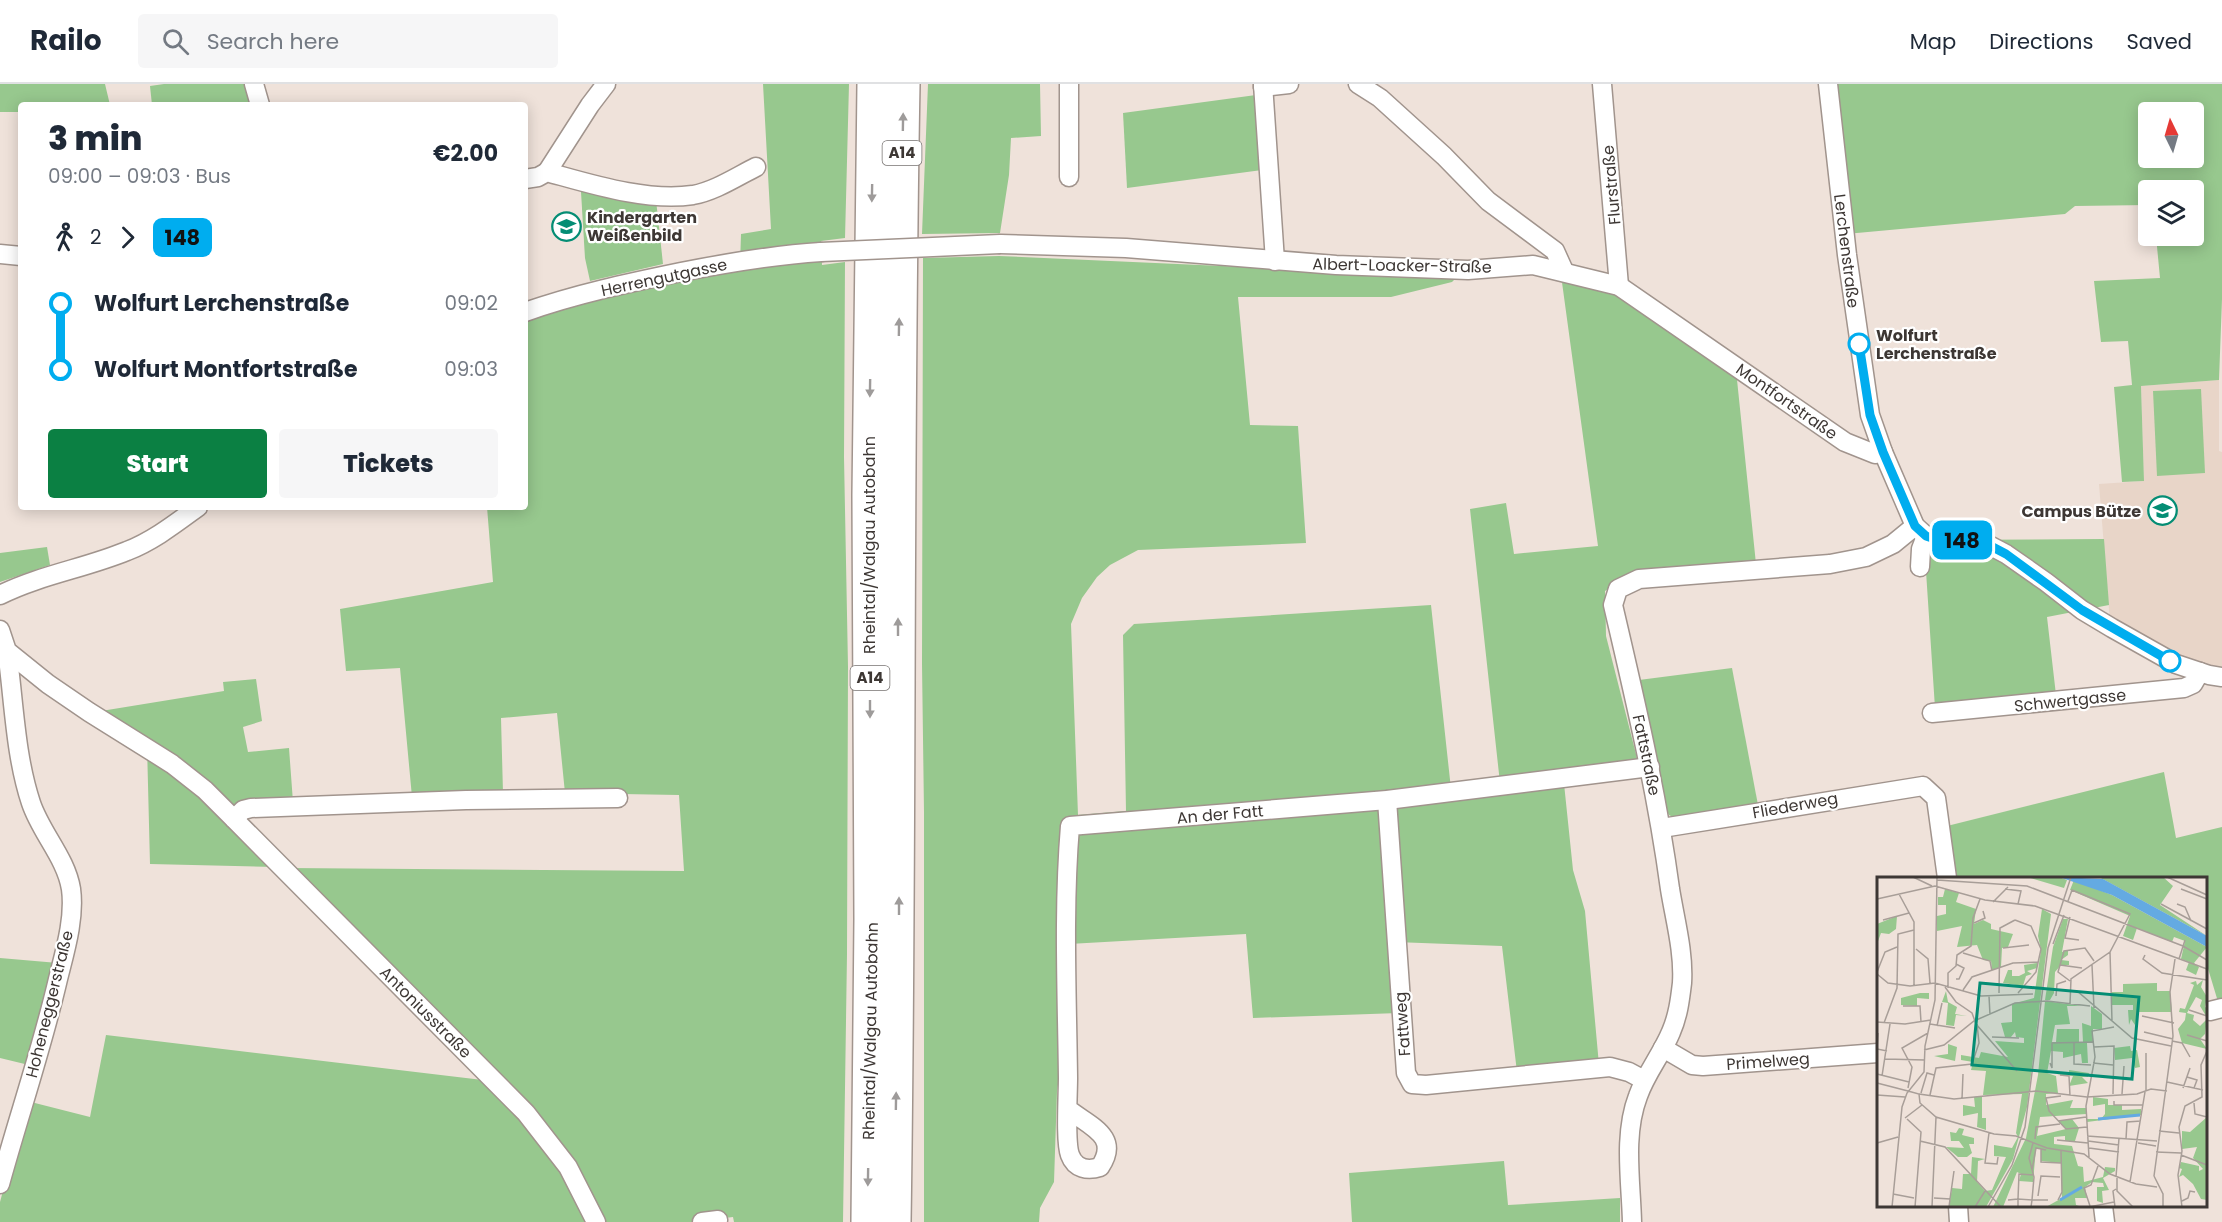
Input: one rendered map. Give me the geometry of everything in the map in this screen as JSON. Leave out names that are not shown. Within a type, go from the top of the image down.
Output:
[{"type":"highway","name":"Rheintal/Walgau Autobahn","points":[[867,1222],[871,930],[869,484],[874,84]]},
{"type":"highway","name":"Rheintal/Walgau Autobahn","points":[[894,1222],[899,932],[897,494],[903,84]]},
{"type":"street","points":[[254,84],[259,102]]},
{"type":"street","points":[[528,178],[538,177],[547,172],[606,84]]},
{"type":"street","points":[[1069,84],[1069,177]]},
{"type":"street","points":[[1275,261],[1263,85],[1289,84]]},
{"type":"street","points":[[1358,84],[1380,98],[1444,156],[1488,201],[1555,251],[1564,271]]},
{"type":"street","name":"Flurstraße","points":[[1602,84],[1619,286]]},
{"type":"street","name":"Lerchenstraße","points":[[1828,84],[1863,372],[1870,415],[1883,452]]},
{"type":"street","points":[[547,172],[659,197],[711,190],[756,167]]},
{"type":"street","name":"Albert-Loacker-Straße","points":[[1000,244],[1126,248],[1275,261],[1468,270],[1533,265],[1564,271]]},
{"type":"street","name":"Herrengutgasse","points":[[528,311],[597,290],[730,263],[814,253],[1000,244]]},
{"type":"street","points":[[0,254],[18,256]]},
{"type":"street","name":"Montfortstraße","points":[[1564,271],[1582,279],[1619,286],[1845,442],[1875,454],[1883,452]]},
{"type":"street","points":[[1883,452],[1921,531],[1920,567]]},
{"type":"street","points":[[0,595],[70,568],[128,551],[145,543],[178,513]]},
{"type":"street","points":[[1921,531],[1935,539],[1960,539],[1987,544],[2006,554],[2082,610],[2112,628],[2176,664],[2222,677]]},
{"type":"street","name":"Fattstraße","points":[[1632,1222],[1630,1136],[1634,1109],[1644,1080],[1663,1048],[1676,1018],[1680,1003],[1682,973],[1662,828],[1613,605],[1618,589],[1640,579],[1830,564],[1866,556],[1921,531]]},
{"type":"street","name":"Antoniusstraße","points":[[0,630],[8,651],[48,684],[172,764],[205,790],[526,1113],[568,1167],[596,1222]]},
{"type":"street","name":"Hoheneggerstraße","points":[[0,1184],[54,997],[65,951],[71,909],[71,890],[67,873],[38,821],[25,781],[8,651]]},
{"type":"street","name":"Schwertgasse","points":[[1932,713],[2184,688],[2193,684],[2200,672]]},
{"type":"street","name":"An der Fatt","points":[[1068,1109],[1065,880],[1070,826],[1387,800],[1650,767]]},
{"type":"street","name":"Fliederweg","points":[[1662,828],[1923,786],[1936,798],[1947,877]]},
{"type":"street","points":[[234,819],[243,810],[251,808],[466,800],[618,798]]},
{"type":"street","name":"Fattweg","points":[[1387,800],[1406,1072],[1412,1084],[1426,1085],[1610,1068],[1629,1072],[1644,1080]]},
{"type":"street","name":"Primelweg","points":[[1663,1048],[1692,1065],[1703,1066],[1877,1053]]},
{"type":"street","points":[[1958,1207],[1959,1222]]},
{"type":"street","points":[[2103,1207],[2105,1222]]},
{"type":"shaded area","name":"Campus Bütze","points":[[2219,380],[2219,451],[2222,452],[2222,672],[2203,669],[2110,622],[2099,484],[2144,481],[2141,386]]},
{"type":"green space","points":[[0,84],[105,84],[109,102],[18,102],[18,112],[0,112]]},
{"type":"green space","points":[[253,84],[258,102],[152,102],[150,86]]},
{"type":"green space","points":[[763,84],[849,84],[845,238],[821,241],[822,265],[845,262],[844,457],[848,666],[843,1222],[734,1222],[733,1217],[693,1222],[598,1222],[573,1168],[288,868],[684,871],[679,795],[565,793],[557,713],[501,718],[503,793],[412,797],[400,668],[346,671],[340,609],[493,582],[487,510],[528,510],[528,318],[548,310],[740,266],[741,234],[771,229]]},
{"type":"green space","points":[[928,84],[1040,84],[1041,136],[1011,138],[1009,175],[1000,233],[922,234]]},
{"type":"green space","points":[[1834,84],[2222,84],[2222,299],[2219,380],[2141,386],[2144,481],[2122,482],[2114,387],[2132,385],[2128,341],[2101,342],[2094,281],[2160,278],[2157,246],[2204,246],[2204,180],[2138,180],[2138,205],[2075,206],[2065,214],[1846,234]]},
{"type":"green space","points":[[1256,95],[1262,170],[1127,188],[1123,113]]},
{"type":"green space","points":[[583,187],[656,200],[663,264],[590,281],[585,258],[581,192]]},
{"type":"green space","points":[[999,256],[1445,276],[1460,274],[1452,282],[1391,297],[1238,297],[1250,425],[1298,426],[1306,543],[1138,550],[1110,565],[1097,577],[1082,598],[1071,624],[1078,815],[1126,811],[1123,635],[1134,624],[1431,605],[1451,789],[1500,783],[1470,509],[1506,503],[1514,554],[1598,546],[1561,275],[1628,299],[1736,370],[1756,564],[1620,581],[1605,591],[1606,636],[1638,762],[1563,774],[1573,870],[1585,911],[1599,1065],[1517,1072],[1502,946],[1395,942],[1399,1013],[1253,1018],[1246,934],[1069,944],[1062,1059],[1057,1091],[1054,1182],[1040,1208],[1039,1222],[924,1222],[923,258]]},
{"type":"green space","points":[[2201,389],[2205,473],[2157,476],[2153,391]]},
{"type":"green space","points":[[2104,539],[2109,605],[2047,617],[2056,695],[1935,708],[1925,556],[1928,540]]},
{"type":"green space","points":[[47,547],[50,565],[0,582],[0,553]]},
{"type":"green space","points":[[1732,668],[1758,805],[1675,818],[1669,815],[1665,808],[1639,680]]},
{"type":"green space","points":[[256,679],[262,721],[243,727],[248,752],[289,748],[293,802],[221,807],[275,867],[150,864],[147,745],[95,712],[224,691],[223,682]]},
{"type":"green space","points":[[2164,772],[2176,838],[2222,827],[2222,1005],[2219,1005],[2207,965],[2207,877],[1954,877],[1947,826]]},
{"type":"green space","points":[[0,958],[58,963],[33,1066],[0,1058]]},
{"type":"green space","points":[[106,1035],[491,1081],[543,1139],[594,1222],[0,1222],[0,1202],[27,1101],[90,1117]]},
{"type":"green space","points":[[1504,1161],[1508,1205],[1620,1198],[1620,1222],[1352,1222],[1349,1173]]},
{"type":"bus line","name":"148","points":[[1859,344],[1870,415],[1883,452],[1915,526],[1926,536],[1935,539],[1960,539],[1987,544],[2006,554],[2082,610],[2170,661]]},
{"type":"place","name":"Kindergarten Weißenbild","points":[[566,226]]},
{"type":"place","name":"Wolfurt Lerchenstraße","points":[[1859,344]]},
{"type":"place","name":"Campus Bütze","points":[[2162,511]]}]
